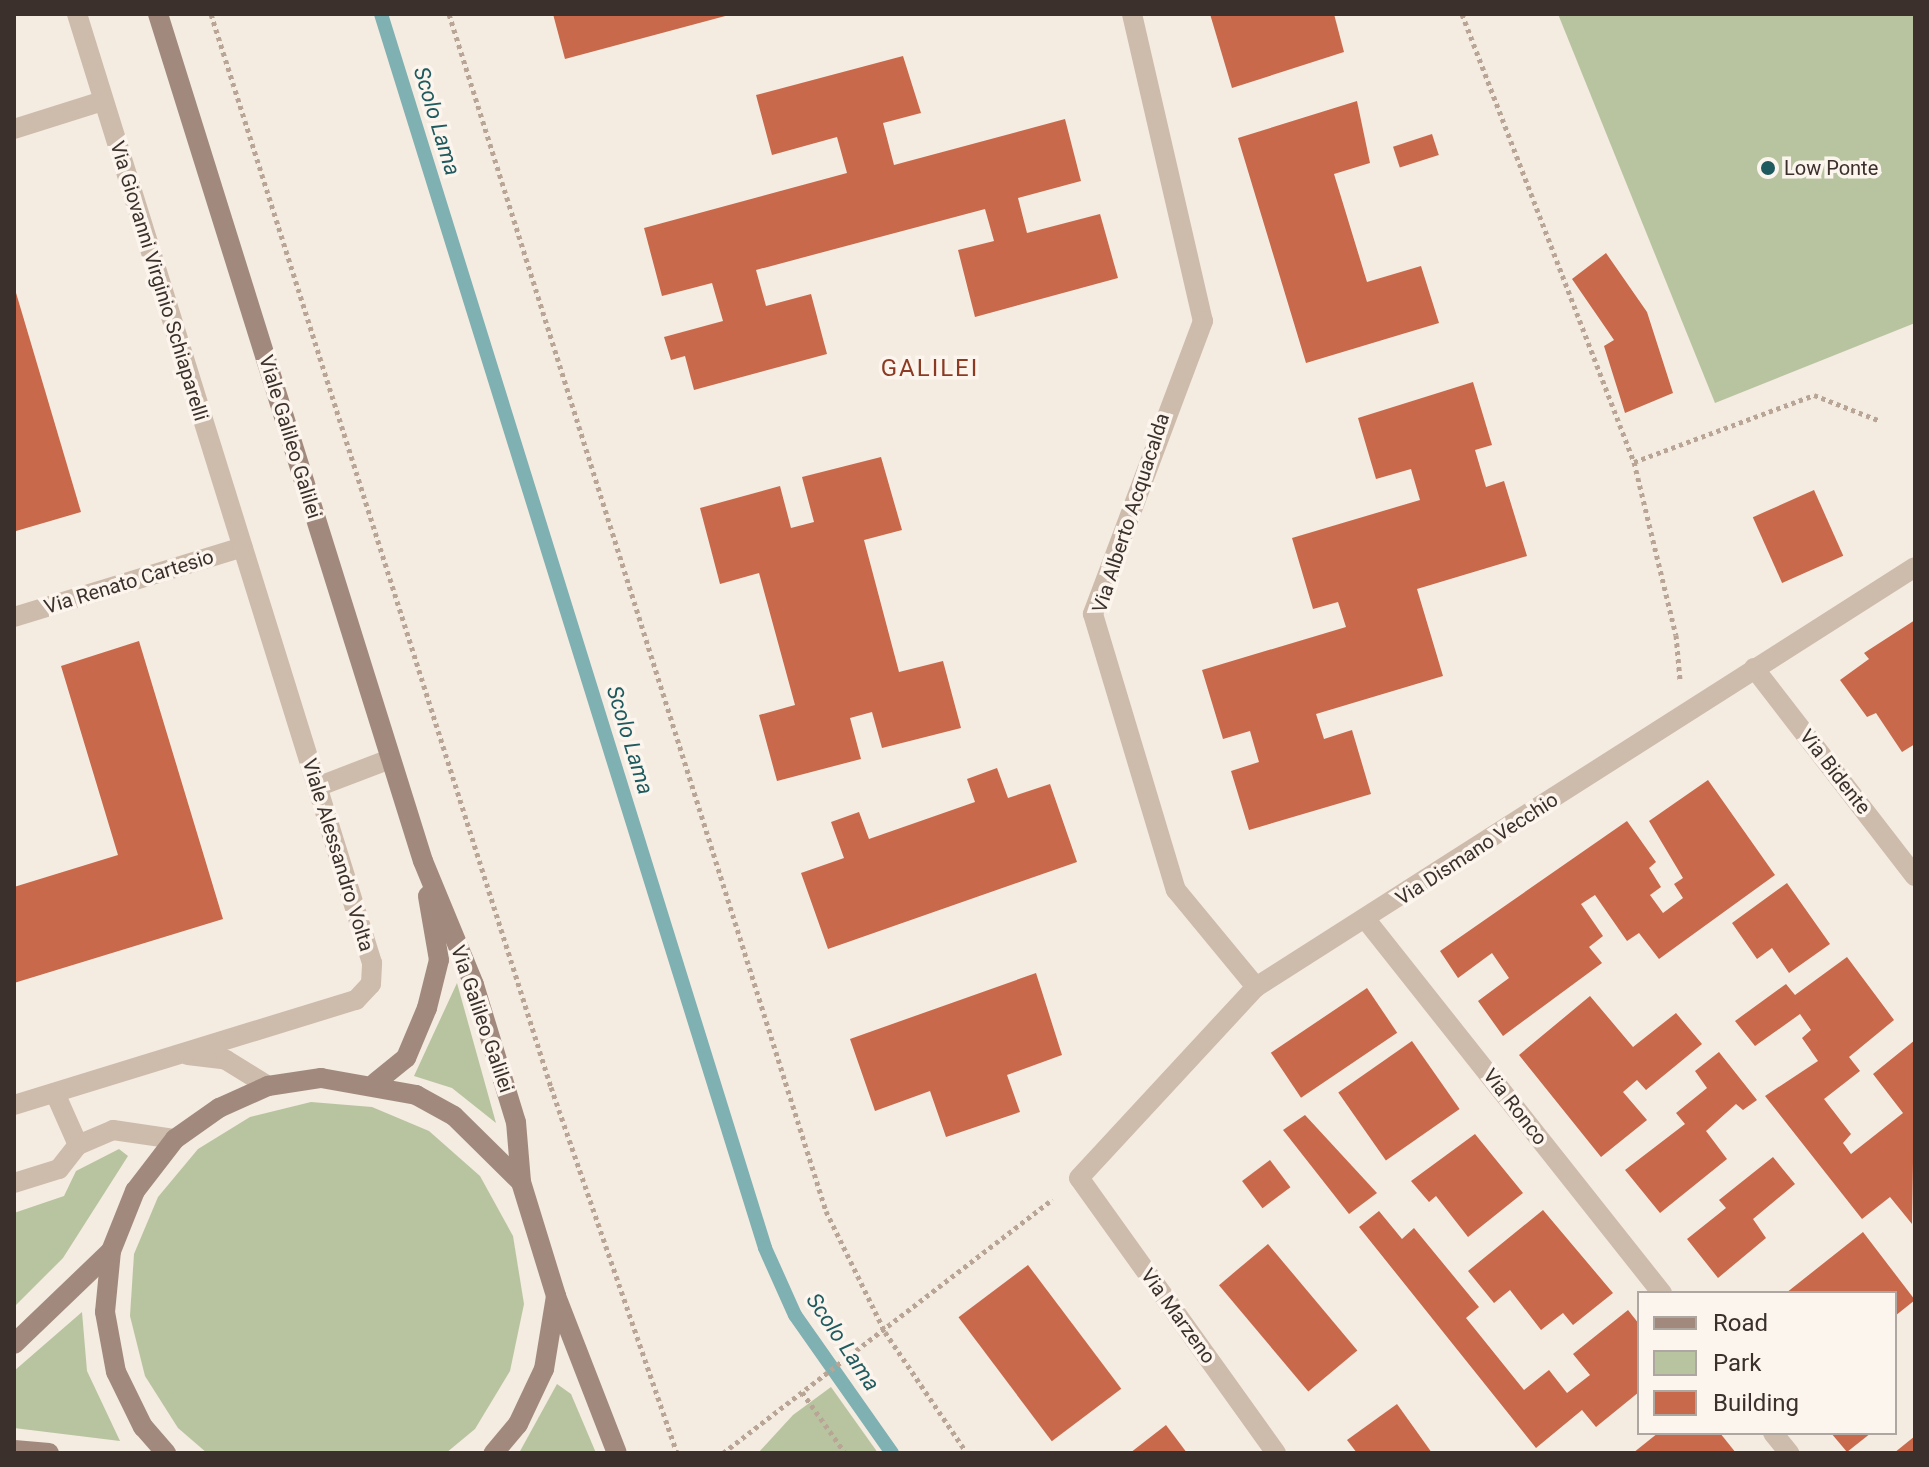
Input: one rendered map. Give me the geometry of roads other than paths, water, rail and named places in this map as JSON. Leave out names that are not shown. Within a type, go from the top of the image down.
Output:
[{"type":"street","name":"Via Giovanni Virginio Schiaparelli","points":[[77,14],[243,547]]},
{"type":"street","name":"Viale Galileo Galilei","points":[[158,14],[423,861]]},
{"type":"street","name":"Via Alberto Acquacalda","points":[[1132,14],[1203,321],[1093,614],[1176,890],[1256,987]]},
{"type":"street","points":[[14,129],[103,101]]},
{"type":"street","name":"Via Renato Cartesio","points":[[14,617],[243,547]]},
{"type":"street","name":"Viale Alessandro Volta","points":[[14,1105],[356,1000],[371,984],[372,963],[243,547]]},
{"type":"street","name":"Via Dismano Vecchio","points":[[1079,1178],[1256,987],[1367,921],[1754,668],[1915,567]]},
{"type":"street","name":"Via Bidente","points":[[1754,668],[1915,876]]},
{"type":"street","points":[[317,787],[390,759]]},
{"type":"street","points":[[375,1083],[406,1058],[439,960],[423,861]]},
{"type":"street","name":"Via Galileo Galilei","points":[[423,861],[507,1092],[521,1182],[556,1296]]},
{"type":"street","name":"Via Ronco","points":[[1367,921],[1660,1291]]},
{"type":"street","points":[[181,1054],[226,1060],[268,1086]]},
{"type":"street","points":[[166,1453],[143,1427],[116,1372],[105,1312],[111,1251],[135,1191],[175,1139],[219,1108],[268,1086],[321,1078],[375,1083],[454,1116],[521,1182]]},
{"type":"street","points":[[55,1093],[78,1145]]},
{"type":"street","points":[[14,1183],[59,1169],[78,1145],[113,1130],[175,1139]]},
{"type":"street","name":"Via Marzeno","points":[[1079,1178],[1276,1453]]},
{"type":"street","points":[[14,1344],[111,1251]]},
{"type":"street","points":[[494,1453],[518,1424],[544,1369],[556,1296]]},
{"type":"street","points":[[556,1296],[617,1453]]},
{"type":"street","points":[[1775,1435],[1789,1453]]},
{"type":"street","points":[[14,1450],[49,1453]]},
{"type":"waterway","name":"Scolo Lama","points":[[381,14],[765,1248],[795,1315],[892,1453]]},
{"type":"place","name":"Low Ponte","points":[[1768,168]]},
{"type":"district","name":"GALILEI","points":[[930,369]]}]
